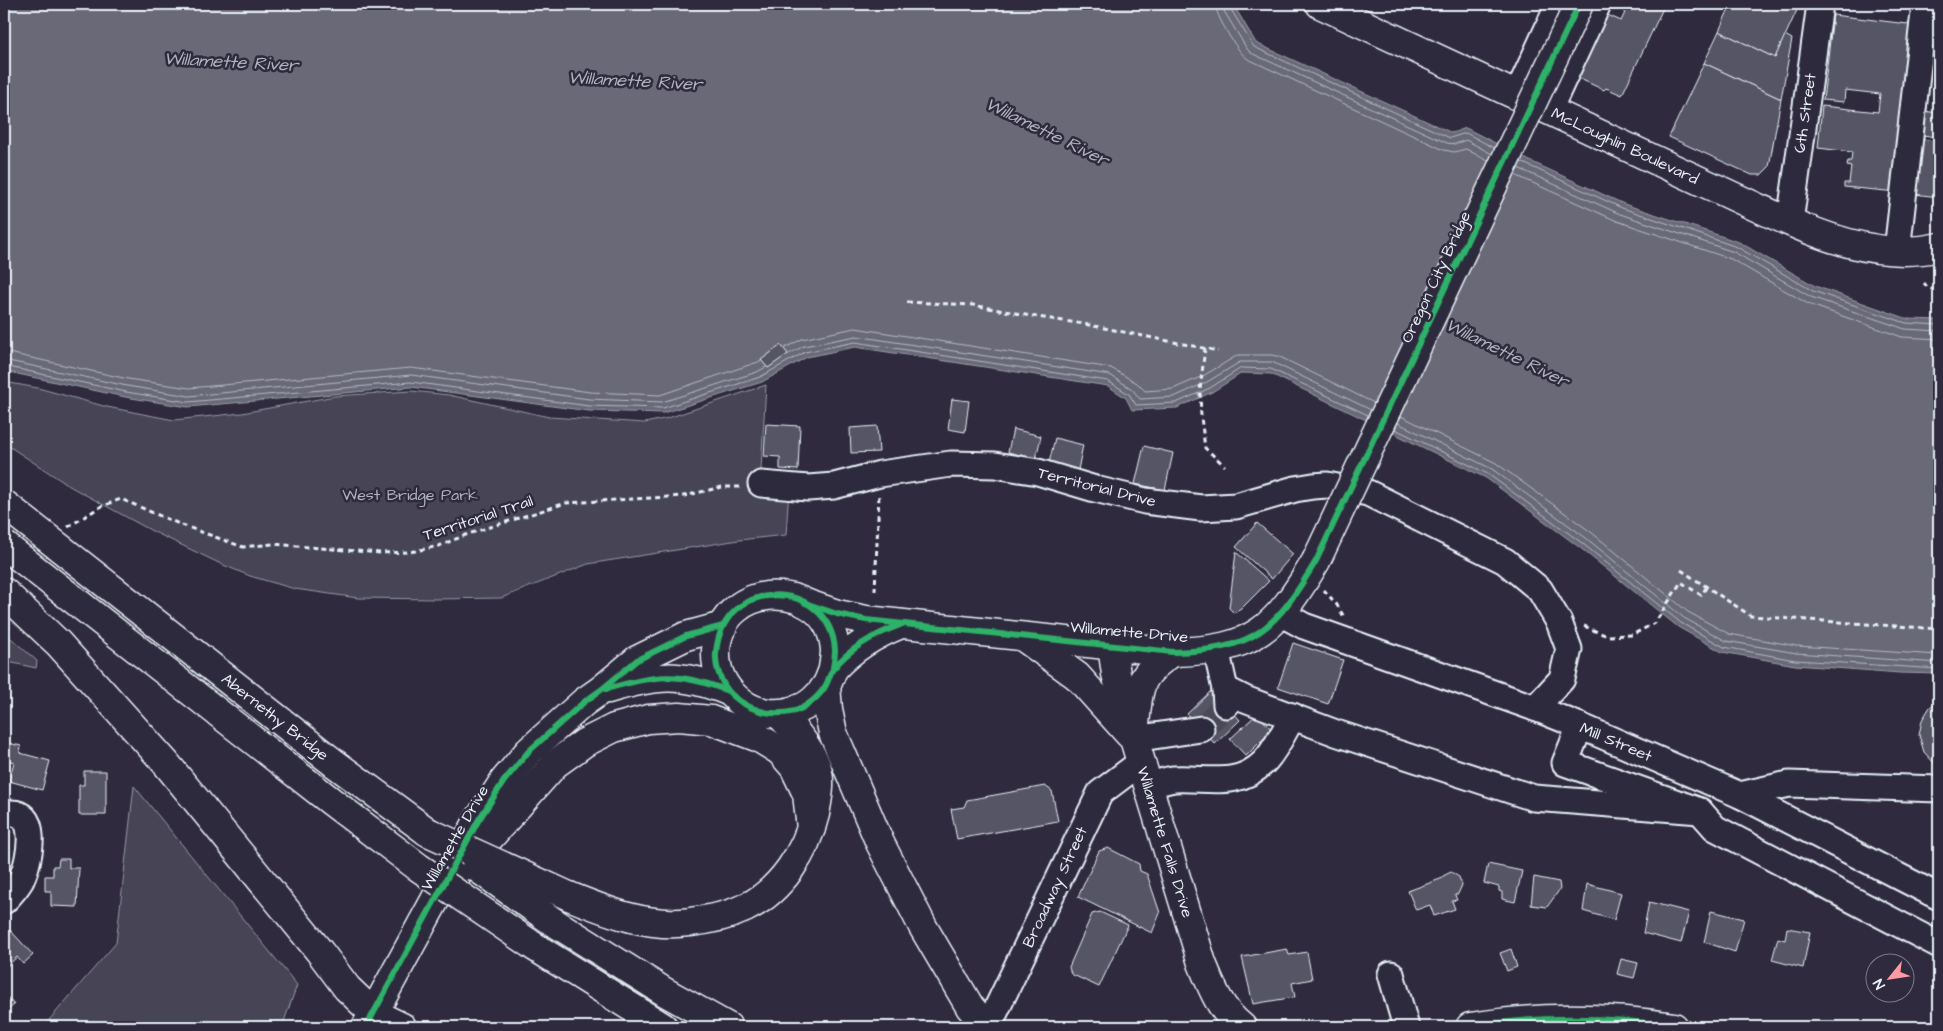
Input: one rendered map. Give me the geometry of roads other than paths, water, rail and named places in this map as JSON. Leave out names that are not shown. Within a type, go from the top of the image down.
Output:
[{"type":"main road","name":"McLoughlin Boulevard","points":[[1320,4],[1790,222],[1841,241],[1897,251],[1916,251],[1939,247]]},
{"type":"main road","name":"Oregon City Bridge","points":[[1316,561],[1579,4]]},
{"type":"main road","name":"Abernethy Bridge","points":[[4,504],[219,675],[334,763],[552,922],[666,992],[728,1027]]},
{"type":"main road","name":"Abernethy Bridge","points":[[4,546],[418,867],[535,948],[663,1027]]},
{"type":"main road","name":"Willamette Drive","points":[[805,603],[837,614],[866,620],[1173,652],[1216,649],[1252,637],[1269,626],[1282,614],[1293,599],[1316,561]]},
{"type":"main road","points":[[4,592],[58,643],[165,762],[320,952],[369,1020],[402,1027]]},
{"type":"main road","points":[[902,624],[863,642],[830,677],[814,700],[797,710],[779,714],[760,712],[742,704],[728,691],[720,676],[716,659],[717,642],[723,626],[734,610],[750,600],[768,595],[787,596],[805,603],[820,615],[830,631],[835,649],[830,677],[828,709],[833,733],[880,843],[923,926],[965,999],[987,1027]]},
{"type":"main road","name":"Willamette Drive","points":[[369,1020],[478,821],[515,768],[544,737],[637,660],[686,636],[723,626]]},
{"type":"main road","points":[[1023,637],[1077,676],[1141,762]]},
{"type":"main road","name":"Willamette Falls Drive","points":[[1112,646],[1116,674],[1189,923],[1212,989],[1224,1010],[1242,1027]]},
{"type":"main road","points":[[1141,762],[1139,691],[1143,678],[1156,662],[1173,652]]},
{"type":"main road","name":"Willamette Drive","points":[[601,690],[660,677],[704,682],[728,691]]},
{"type":"main road","points":[[428,832],[569,896],[614,914],[654,922],[688,922],[745,908],[780,881],[796,860],[811,828],[821,788],[816,766],[800,734],[779,714]]},
{"type":"main road","points":[[436,897],[555,764],[584,743],[614,728],[648,719],[679,716],[711,720],[759,738],[780,751],[794,767],[807,794],[811,828]]},
{"type":"main road","points":[[1470,1027],[1514,1021],[1577,1018],[1637,1022],[1674,1027]]},
{"type":"street","points":[[1517,95],[1559,4]]},
{"type":"street","points":[[1549,110],[1598,4]]},
{"type":"street","name":"6th Street","points":[[1790,222],[1820,4]]},
{"type":"street","points":[[1897,251],[1924,4]]},
{"type":"street","name":"Territorial Drive","points":[[761,484],[808,488],[834,486],[880,474],[951,464],[995,464],[1038,472],[1144,501],[1201,508],[1236,506],[1295,489],[1313,486],[1327,485],[1368,493],[1505,561],[1540,590],[1559,622],[1569,649],[1562,679],[1535,708]]},
{"type":"street","name":"Mill Street","points":[[1282,614],[1304,626],[1347,642],[1535,708],[1713,783],[1939,897]]},
{"type":"street","points":[[1216,649],[1226,697],[1245,699],[1448,771],[1534,798],[1700,811]]},
{"type":"street","points":[[1141,762],[1172,779],[1216,781],[1235,778],[1252,772],[1266,760],[1293,716]]},
{"type":"street","points":[[1580,726],[1565,763],[1700,811],[1715,828],[1939,945]]},
{"type":"street","points":[[1141,762],[1201,729]]},
{"type":"street","name":"Broadway Street","points":[[987,1027],[1100,794],[1141,762]]},
{"type":"street","points":[[1700,811],[1713,783]]},
{"type":"street","points":[[1740,795],[1789,784],[1939,789]]},
{"type":"street","points":[[4,814],[9,813],[21,816],[26,821],[31,834],[28,859],[21,879],[4,901]]},
{"type":"street","points":[[1391,974],[1406,1027]]},
{"type":"water","name":"Willamette River","points":[[4,4],[1233,4],[1256,43],[1452,133],[1466,128],[1530,161],[1624,204],[1739,242],[1815,286],[1908,319],[1939,320],[1939,674],[1795,665],[1722,652],[1678,627],[1579,547],[1486,478],[1271,374],[1242,373],[1212,392],[1177,408],[1132,410],[1126,398],[1108,386],[855,347],[807,357],[762,382],[663,413],[589,411],[411,387],[188,407],[125,397],[4,371]]},
{"type":"tunnel","points":[[1201,729],[1226,705]]},
{"type":"park label","name":"West Bridge Park","points":[[410,495]]}]
